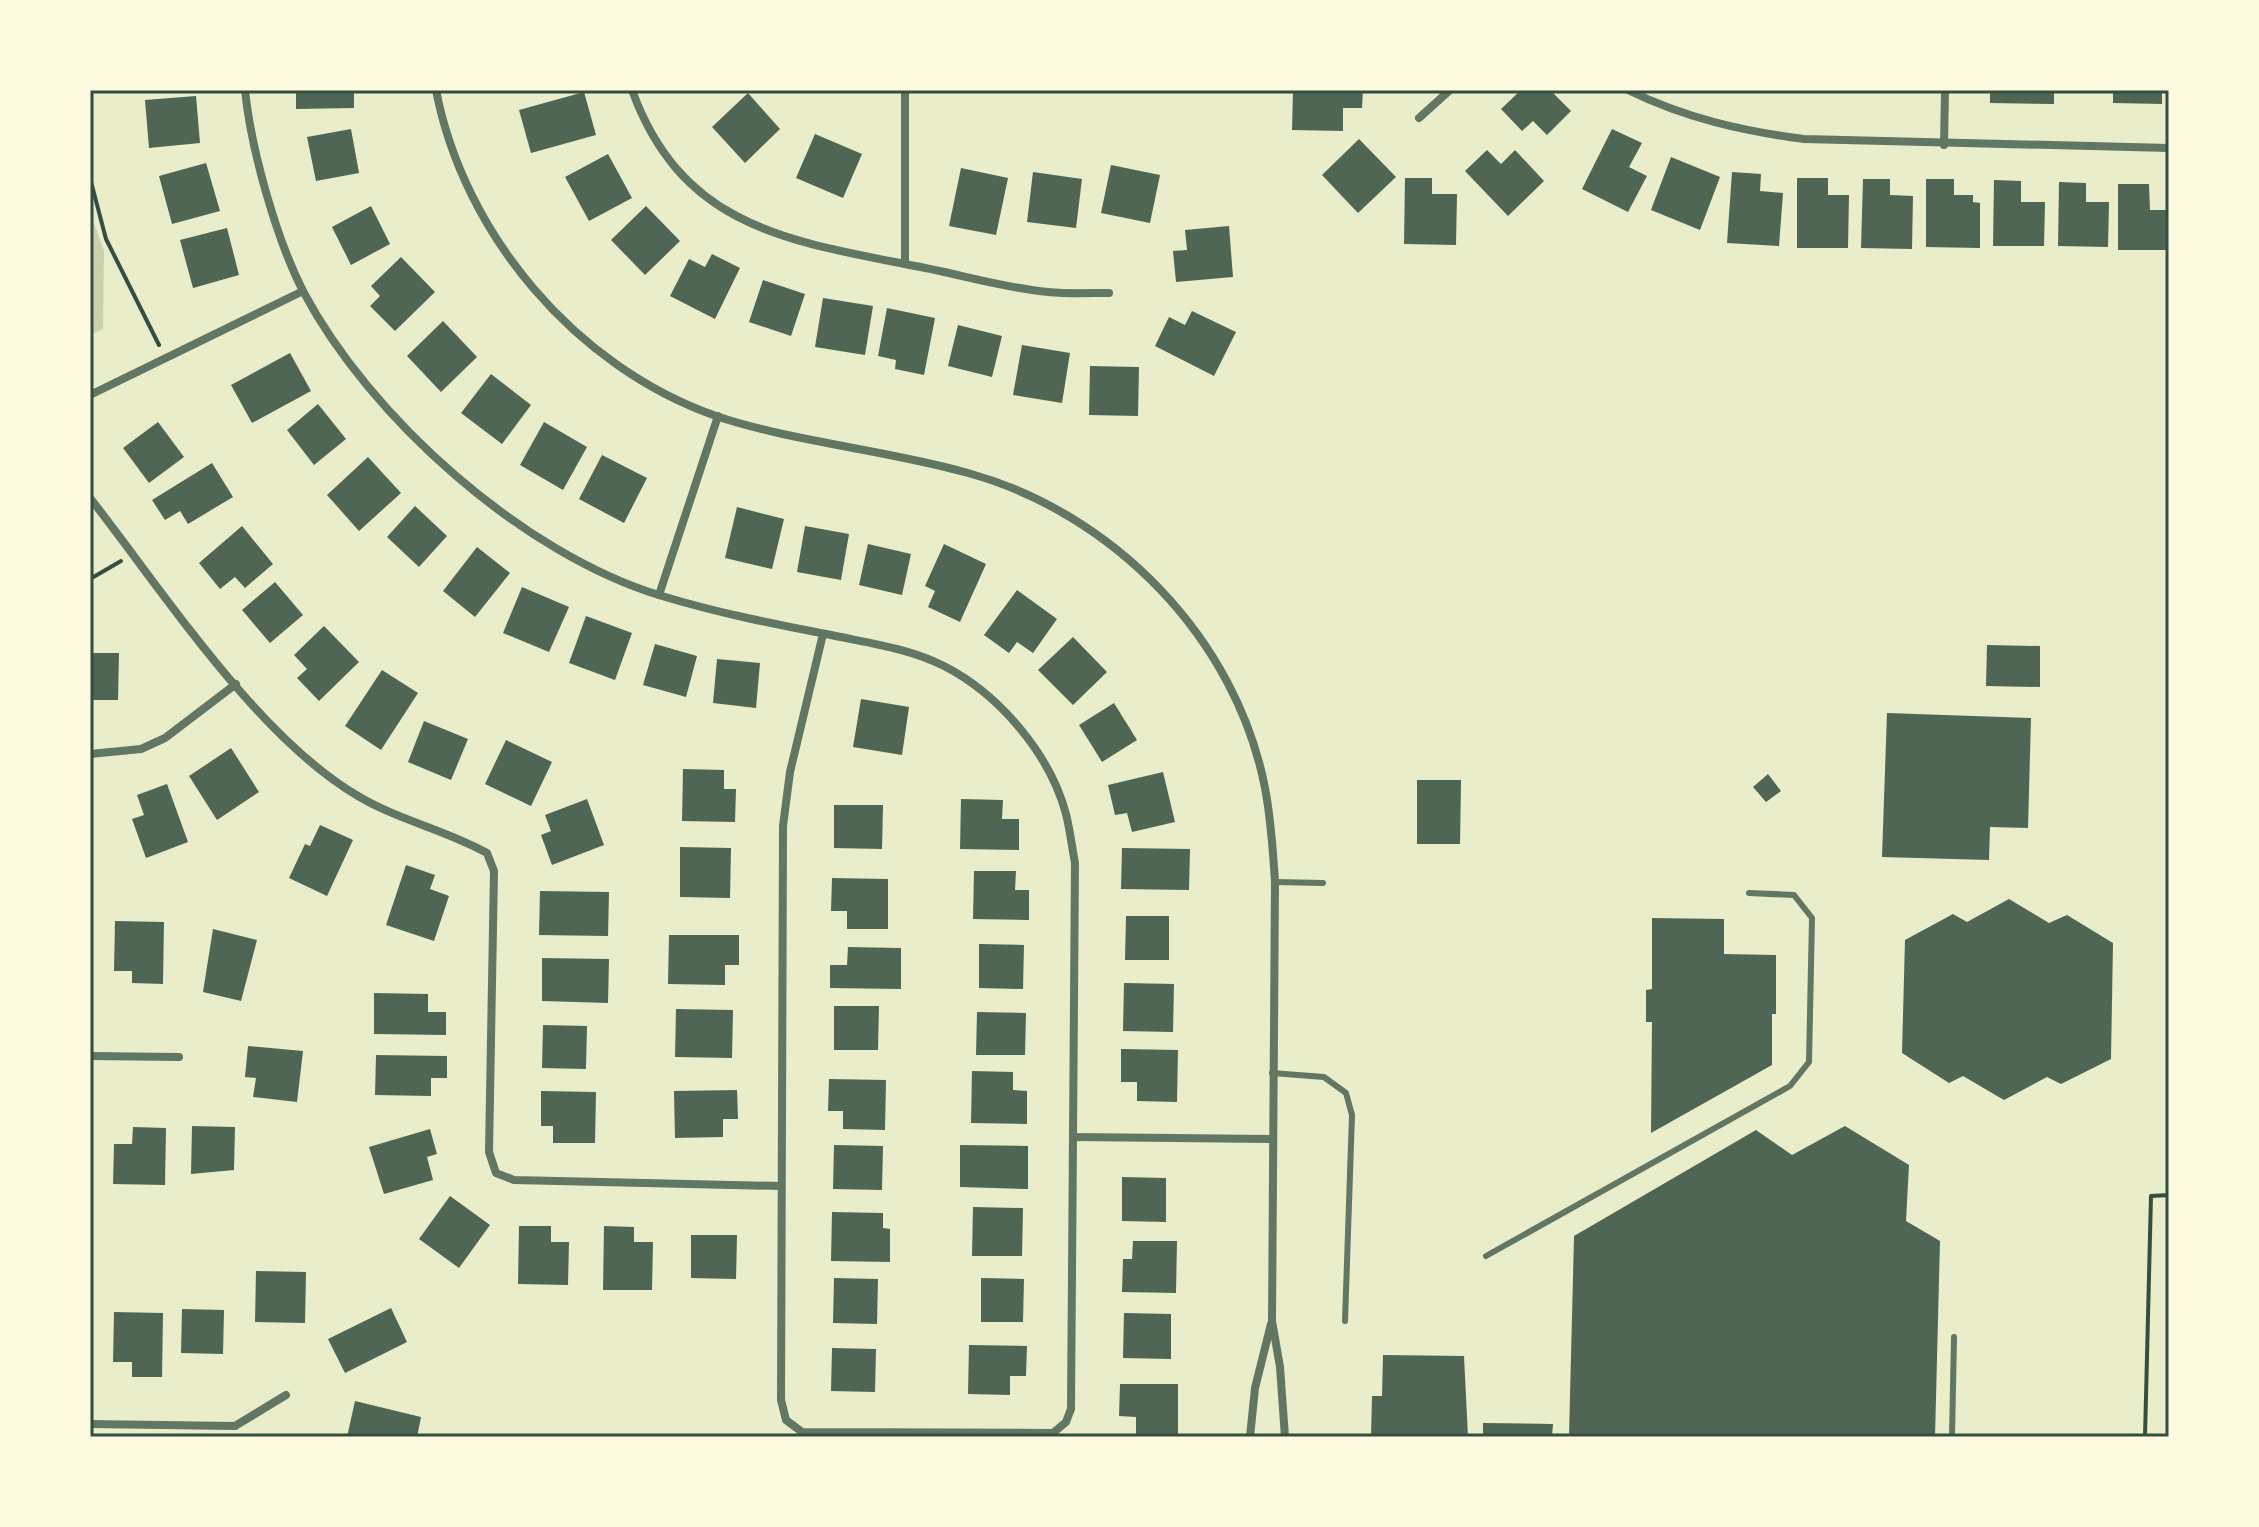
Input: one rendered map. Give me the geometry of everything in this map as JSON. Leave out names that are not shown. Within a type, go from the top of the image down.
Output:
[{"type":"street","points":[[245,90],[270,205],[303,291],[377,396],[455,477],[511,519],[574,556],[659,595],[897,649],[944,666],[982,691],[1015,724],[1043,761],[1066,813],[1075,863],[1071,1409],[1066,1422],[1053,1433],[802,1432],[786,1420],[781,1400],[783,826],[790,772],[823,634]]},
{"type":"street","points":[[436,90],[453,149],[479,211],[521,275],[582,335],[635,376],[718,416],[898,454],[1018,489],[1081,523],[1132,560],[1175,606],[1206,648],[1235,699],[1265,786],[1275,882],[1272,1321],[1280,1367],[1285,1437]]},
{"type":"street","points":[[632,90],[662,154],[704,195],[753,227],[822,248],[1047,292],[1109,293]]},
{"type":"street","points":[[905,90],[905,264]]},
{"type":"street","points":[[1419,118],[1450,90]]},
{"type":"street","points":[[1628,90],[1698,120],[1749,132],[1804,139],[1944,145],[2169,148]]},
{"type":"street","points":[[1944,145],[1945,90]]},
{"type":"street","points":[[90,395],[303,291]]},
{"type":"street","points":[[659,595],[718,416]]},
{"type":"street","points":[[90,498],[236,684],[298,750],[359,797],[487,853],[494,871],[489,1152],[496,1173],[514,1180],[780,1186]]},
{"type":"street","points":[[90,754],[141,749],[165,738],[236,684]]},
{"type":"street","points":[[90,1056],[179,1057]]},
{"type":"street","points":[[1073,1137],[1271,1139]]},
{"type":"street","points":[[1250,1437],[1255,1388],[1272,1321]]},
{"type":"street","points":[[90,1424],[235,1426],[286,1395]]},
{"type":"lane","points":[[1275,882],[1323,883]]},
{"type":"lane","points":[[1486,1256],[1790,1086],[1809,1062],[1812,918],[1794,895],[1749,893]]},
{"type":"lane","points":[[1272,1073],[1324,1077],[1346,1093],[1352,1115],[1345,1321]]},
{"type":"lane","points":[[1952,1437],[1954,1337]]},
{"type":"path","points":[[90,178],[106,239],[165,358]]},
{"type":"path","points":[[90,579],[133,554]]},
{"type":"path","points":[[2145,1437],[2151,1196],[2169,1195]]},
{"type":"green space","points":[[90,212],[104,251],[103,329],[90,335]]},
{"type":"building","points":[[296,90],[354,90],[354,108],[296,109]]},
{"type":"building","points":[[1293,90],[1363,90],[1362,108],[1343,108],[1343,131],[1292,130]]},
{"type":"building","points":[[1521,90],[1550,90],[1571,111],[1547,135],[1533,121],[1522,131],[1501,109]]},
{"type":"building","points":[[1990,90],[2054,90],[2054,104],[1990,103]]},
{"type":"building","points":[[2113,90],[2162,90],[2162,104],[2113,103]]},
{"type":"building","points":[[584,92],[596,135],[531,153],[519,110]]},
{"type":"building","points":[[748,93],[780,129],[745,163],[712,127]]},
{"type":"building","points":[[196,96],[200,143],[149,148],[145,100]]},
{"type":"building","points":[[351,129],[359,173],[316,181],[307,137]]},
{"type":"building","points":[[1612,129],[1642,143],[1629,167],[1647,176],[1628,212],[1582,189]]},
{"type":"building","points":[[815,134],[862,154],[843,198],[796,178]]},
{"type":"building","points":[[1359,139],[1396,177],[1358,213],[1322,175]]},
{"type":"building","points":[[1487,150],[1501,164],[1515,150],[1544,181],[1508,216],[1465,171]]},
{"type":"building","points":[[608,154],[632,198],[589,221],[565,177]]},
{"type":"building","points":[[1671,157],[1720,177],[1700,230],[1651,210]]},
{"type":"building","points":[[206,163],[220,211],[172,224],[159,176]]},
{"type":"building","points":[[1111,165],[1160,175],[1150,223],[1101,213]]},
{"type":"building","points":[[961,168],[1008,178],[996,235],[949,226]]},
{"type":"building","points":[[1033,172],[1082,179],[1076,228],[1027,222]]},
{"type":"building","points":[[1732,172],[1761,174],[1760,191],[1783,193],[1779,246],[1727,243]]},
{"type":"building","points":[[1405,178],[1432,178],[1432,194],[1457,194],[1456,245],[1404,244]]},
{"type":"building","points":[[1797,178],[1828,178],[1828,195],[1849,195],[1848,248],[1797,248]]},
{"type":"building","points":[[1863,179],[1890,179],[1890,195],[1913,196],[1912,249],[1861,248]]},
{"type":"building","points":[[1926,179],[1954,179],[1954,195],[1973,195],[1973,202],[1980,203],[1980,248],[1926,247]]},
{"type":"building","points":[[1994,180],[2021,181],[2021,202],[2045,202],[2044,246],[1993,246]]},
{"type":"building","points":[[2059,182],[2086,183],[2086,202],[2109,202],[2108,247],[2058,246]]},
{"type":"building","points":[[2118,184],[2149,184],[2150,210],[2169,210],[2169,250],[2118,250]]},
{"type":"building","points":[[371,206],[390,244],[351,265],[332,227]]},
{"type":"building","points":[[646,206],[680,241],[645,275],[611,240]]},
{"type":"building","points":[[1229,226],[1233,277],[1176,282],[1173,251],[1187,250],[1185,230]]},
{"type":"building","points":[[227,228],[239,275],[193,288],[180,240]]},
{"type":"building","points":[[712,254],[740,268],[715,319],[670,296],[689,259],[705,267]]},
{"type":"building","points":[[401,257],[435,292],[395,331],[370,306],[380,296],[371,286]]},
{"type":"building","points":[[763,280],[805,294],[791,336],[749,322]]},
{"type":"building","points":[[823,298],[873,306],[865,355],[815,347]]},
{"type":"building","points":[[887,308],[935,318],[924,375],[895,369],[896,360],[878,356]]},
{"type":"building","points":[[1192,311],[1236,332],[1214,376],[1155,346],[1169,317],[1185,325]]},
{"type":"building","points":[[443,321],[477,357],[441,392],[407,356]]},
{"type":"building","points":[[958,325],[1002,336],[992,377],[948,366]]},
{"type":"building","points":[[1022,345],[1070,353],[1062,403],[1013,395]]},
{"type":"building","points":[[290,353],[311,391],[252,423],[231,385]]},
{"type":"building","points":[[1090,366],[1139,367],[1138,416],[1089,415]]},
{"type":"building","points":[[491,374],[531,405],[502,444],[461,413]]},
{"type":"building","points":[[318,404],[346,439],[314,465],[287,430]]},
{"type":"building","points":[[158,422],[184,457],[149,483],[123,448]]},
{"type":"building","points":[[544,422],[587,447],[563,490],[520,465]]},
{"type":"building","points":[[602,455],[647,478],[624,523],[579,499]]},
{"type":"building","points":[[368,457],[401,493],[359,531],[327,495]]},
{"type":"building","points":[[212,463],[233,497],[188,524],[180,511],[165,520],[152,500]]},
{"type":"building","points":[[415,506],[447,536],[419,567],[387,537]]},
{"type":"building","points":[[737,507],[784,519],[772,569],[725,558]]},
{"type":"building","points":[[242,526],[273,564],[245,588],[235,577],[220,589],[199,563]]},
{"type":"building","points":[[805,526],[849,534],[841,580],[797,572]]},
{"type":"building","points":[[868,544],[911,554],[902,595],[859,585]]},
{"type":"building","points":[[944,544],[986,564],[960,622],[928,607],[935,591],[925,586]]},
{"type":"building","points":[[477,547],[510,573],[475,617],[443,591]]},
{"type":"building","points":[[275,582],[303,615],[270,643],[242,610]]},
{"type":"building","points":[[522,587],[569,607],[549,652],[503,633]]},
{"type":"building","points":[[1017,590],[1057,619],[1033,653],[1017,642],[1009,653],[984,635]]},
{"type":"building","points":[[586,616],[632,633],[615,680],[569,663]]},
{"type":"building","points":[[324,626],[359,662],[319,701],[297,678],[307,669],[294,655]]},
{"type":"building","points":[[1073,637],[1107,672],[1073,705],[1038,670]]},
{"type":"building","points":[[655,644],[697,656],[686,697],[643,685]]},
{"type":"building","points":[[1987,645],[2040,646],[2040,687],[1986,686]]},
{"type":"building","points":[[90,653],[119,653],[118,700],[90,700]]},
{"type":"building","points":[[717,659],[760,663],[756,708],[713,703]]},
{"type":"building","points":[[382,670],[418,693],[381,750],[345,726]]},
{"type":"building","points":[[861,699],[909,707],[902,755],[853,747]]},
{"type":"building","points":[[1114,703],[1137,740],[1102,762],[1079,725]]},
{"type":"building","points":[[1887,713],[2031,718],[2028,828],[1990,827],[1989,860],[1882,857]]},
{"type":"building","points":[[424,721],[468,739],[451,780],[408,762]]},
{"type":"building","points":[[506,740],[552,762],[531,806],[485,784]]},
{"type":"building","points":[[231,748],[259,792],[217,820],[189,776]]},
{"type":"building","points":[[683,769],[724,770],[724,789],[736,789],[735,822],[682,821]]},
{"type":"building","points":[[1163,772],[1175,822],[1132,832],[1127,813],[1115,815],[1108,785]]},
{"type":"building","points":[[1768,774],[1781,791],[1766,802],[1753,787]]},
{"type":"building","points":[[1417,780],[1461,780],[1460,844],[1417,844]]},
{"type":"building","points":[[167,784],[188,842],[146,858],[132,819],[144,815],[137,795]]},
{"type":"building","points":[[587,799],[604,845],[552,865],[541,835],[551,831],[545,815]]},
{"type":"building","points":[[961,799],[1003,800],[1002,819],[1019,819],[1019,850],[960,849]]},
{"type":"building","points":[[834,805],[883,805],[882,849],[834,848]]},
{"type":"building","points":[[320,825],[353,840],[327,896],[289,878],[305,844],[310,846]]},
{"type":"building","points":[[680,847],[731,848],[730,898],[680,897]]},
{"type":"building","points":[[1122,848],[1190,849],[1189,890],[1121,889]]},
{"type":"building","points":[[406,865],[435,875],[430,889],[449,896],[434,941],[386,925]]},
{"type":"building","points":[[974,871],[1016,871],[1015,890],[1029,890],[1029,920],[973,919]]},
{"type":"building","points":[[832,878],[888,879],[888,929],[847,929],[847,911],[831,911]]},
{"type":"building","points":[[540,891],[609,892],[608,936],[539,935]]},
{"type":"building","points":[[2009,899],[2049,923],[2067,915],[2113,943],[2111,1059],[2061,1084],[2047,1077],[2004,1100],[1963,1076],[1949,1083],[1902,1053],[1905,940],[1953,914],[1967,922]]},
{"type":"building","points":[[1126,916],[1169,916],[1169,960],[1125,960]]},
{"type":"building","points":[[1652,918],[1724,919],[1724,954],[1776,955],[1776,1014],[1772,1014],[1772,1065],[1651,1133],[1652,1022],[1646,1022],[1646,990],[1652,989]]},
{"type":"building","points":[[115,921],[164,922],[163,984],[132,983],[132,971],[114,971]]},
{"type":"building","points":[[213,929],[257,940],[241,1001],[203,992]]},
{"type":"building","points":[[669,935],[739,935],[739,965],[725,965],[725,985],[668,984]]},
{"type":"building","points":[[979,944],[1024,945],[1023,989],[979,988]]},
{"type":"building","points":[[848,947],[901,948],[901,989],[830,988],[830,965],[847,965]]},
{"type":"building","points":[[542,958],[609,959],[608,1003],[542,1001]]},
{"type":"building","points":[[1124,983],[1174,984],[1173,1032],[1123,1031]]},
{"type":"building","points":[[374,993],[428,994],[428,1012],[446,1012],[446,1035],[374,1034]]},
{"type":"building","points":[[834,1006],[879,1006],[878,1050],[834,1050]]},
{"type":"building","points":[[676,1009],[733,1010],[732,1058],[675,1057]]},
{"type":"building","points":[[977,1012],[1026,1013],[1025,1055],[976,1055]]},
{"type":"building","points":[[543,1025],[587,1026],[586,1069],[542,1068]]},
{"type":"building","points":[[248,1046],[303,1051],[297,1102],[253,1097],[256,1078],[245,1077]]},
{"type":"building","points":[[1121,1049],[1178,1050],[1177,1102],[1137,1101],[1137,1082],[1121,1082]]},
{"type":"building","points":[[376,1055],[447,1056],[447,1078],[431,1078],[431,1096],[375,1095]]},
{"type":"building","points":[[972,1071],[1013,1072],[1013,1090],[1027,1091],[1027,1124],[971,1123]]},
{"type":"building","points":[[829,1079],[886,1080],[885,1130],[843,1129],[843,1111],[828,1111]]},
{"type":"building","points":[[737,1090],[738,1119],[723,1119],[723,1137],[675,1138],[674,1091]]},
{"type":"building","points":[[541,1091],[596,1092],[595,1143],[553,1143],[553,1126],[541,1126]]},
{"type":"building","points":[[192,1126],[235,1127],[234,1170],[191,1174]]},
{"type":"building","points":[[1845,1126],[1909,1165],[1906,1221],[1940,1241],[1935,1437],[1569,1437],[1574,1236],[1756,1130],[1792,1155]]},
{"type":"building","points":[[133,1127],[166,1128],[165,1185],[113,1184],[114,1144],[132,1144]]},
{"type":"building","points":[[430,1129],[437,1154],[427,1157],[433,1180],[384,1194],[369,1147]]},
{"type":"building","points":[[834,1145],[883,1146],[882,1190],[833,1189]]},
{"type":"building","points":[[960,1145],[1028,1146],[1028,1189],[960,1187]]},
{"type":"building","points":[[1122,1177],[1166,1178],[1166,1222],[1122,1221]]},
{"type":"building","points":[[450,1196],[490,1225],[459,1268],[419,1239]]},
{"type":"building","points":[[973,1207],[1023,1208],[1022,1256],[972,1256]]},
{"type":"building","points":[[832,1212],[883,1213],[883,1228],[890,1229],[890,1262],[831,1261]]},
{"type":"building","points":[[519,1226],[551,1226],[551,1242],[569,1242],[568,1285],[518,1284]]},
{"type":"building","points":[[604,1226],[634,1227],[634,1242],[653,1242],[652,1290],[603,1290]]},
{"type":"building","points":[[691,1235],[737,1235],[736,1279],[691,1278]]},
{"type":"building","points":[[1133,1241],[1177,1241],[1176,1293],[1122,1292],[1123,1259],[1132,1259]]},
{"type":"building","points":[[256,1271],[306,1272],[305,1323],[255,1322]]},
{"type":"building","points":[[834,1278],[878,1279],[877,1324],[833,1323]]},
{"type":"building","points":[[981,1278],[1024,1279],[1023,1322],[981,1322]]},
{"type":"building","points":[[391,1308],[407,1342],[345,1373],[328,1339]]},
{"type":"building","points":[[182,1309],[224,1310],[223,1354],[181,1353]]},
{"type":"building","points":[[114,1312],[163,1313],[162,1377],[132,1377],[132,1362],[113,1362]]},
{"type":"building","points":[[1124,1313],[1171,1314],[1171,1359],[1123,1358]]},
{"type":"building","points":[[969,1345],[1027,1346],[1026,1376],[1010,1376],[1010,1395],[968,1394]]},
{"type":"building","points":[[832,1348],[876,1349],[875,1392],[831,1391]]},
{"type":"building","points":[[1383,1355],[1464,1356],[1468,1437],[1371,1437],[1372,1396],[1382,1396]]},
{"type":"building","points":[[1120,1384],[1178,1384],[1178,1435],[1136,1434],[1136,1417],[1119,1416]]},
{"type":"building","points":[[355,1401],[421,1417],[417,1437],[347,1437]]},
{"type":"building","points":[[1483,1423],[1553,1424],[1552,1437],[1483,1437]]}]
